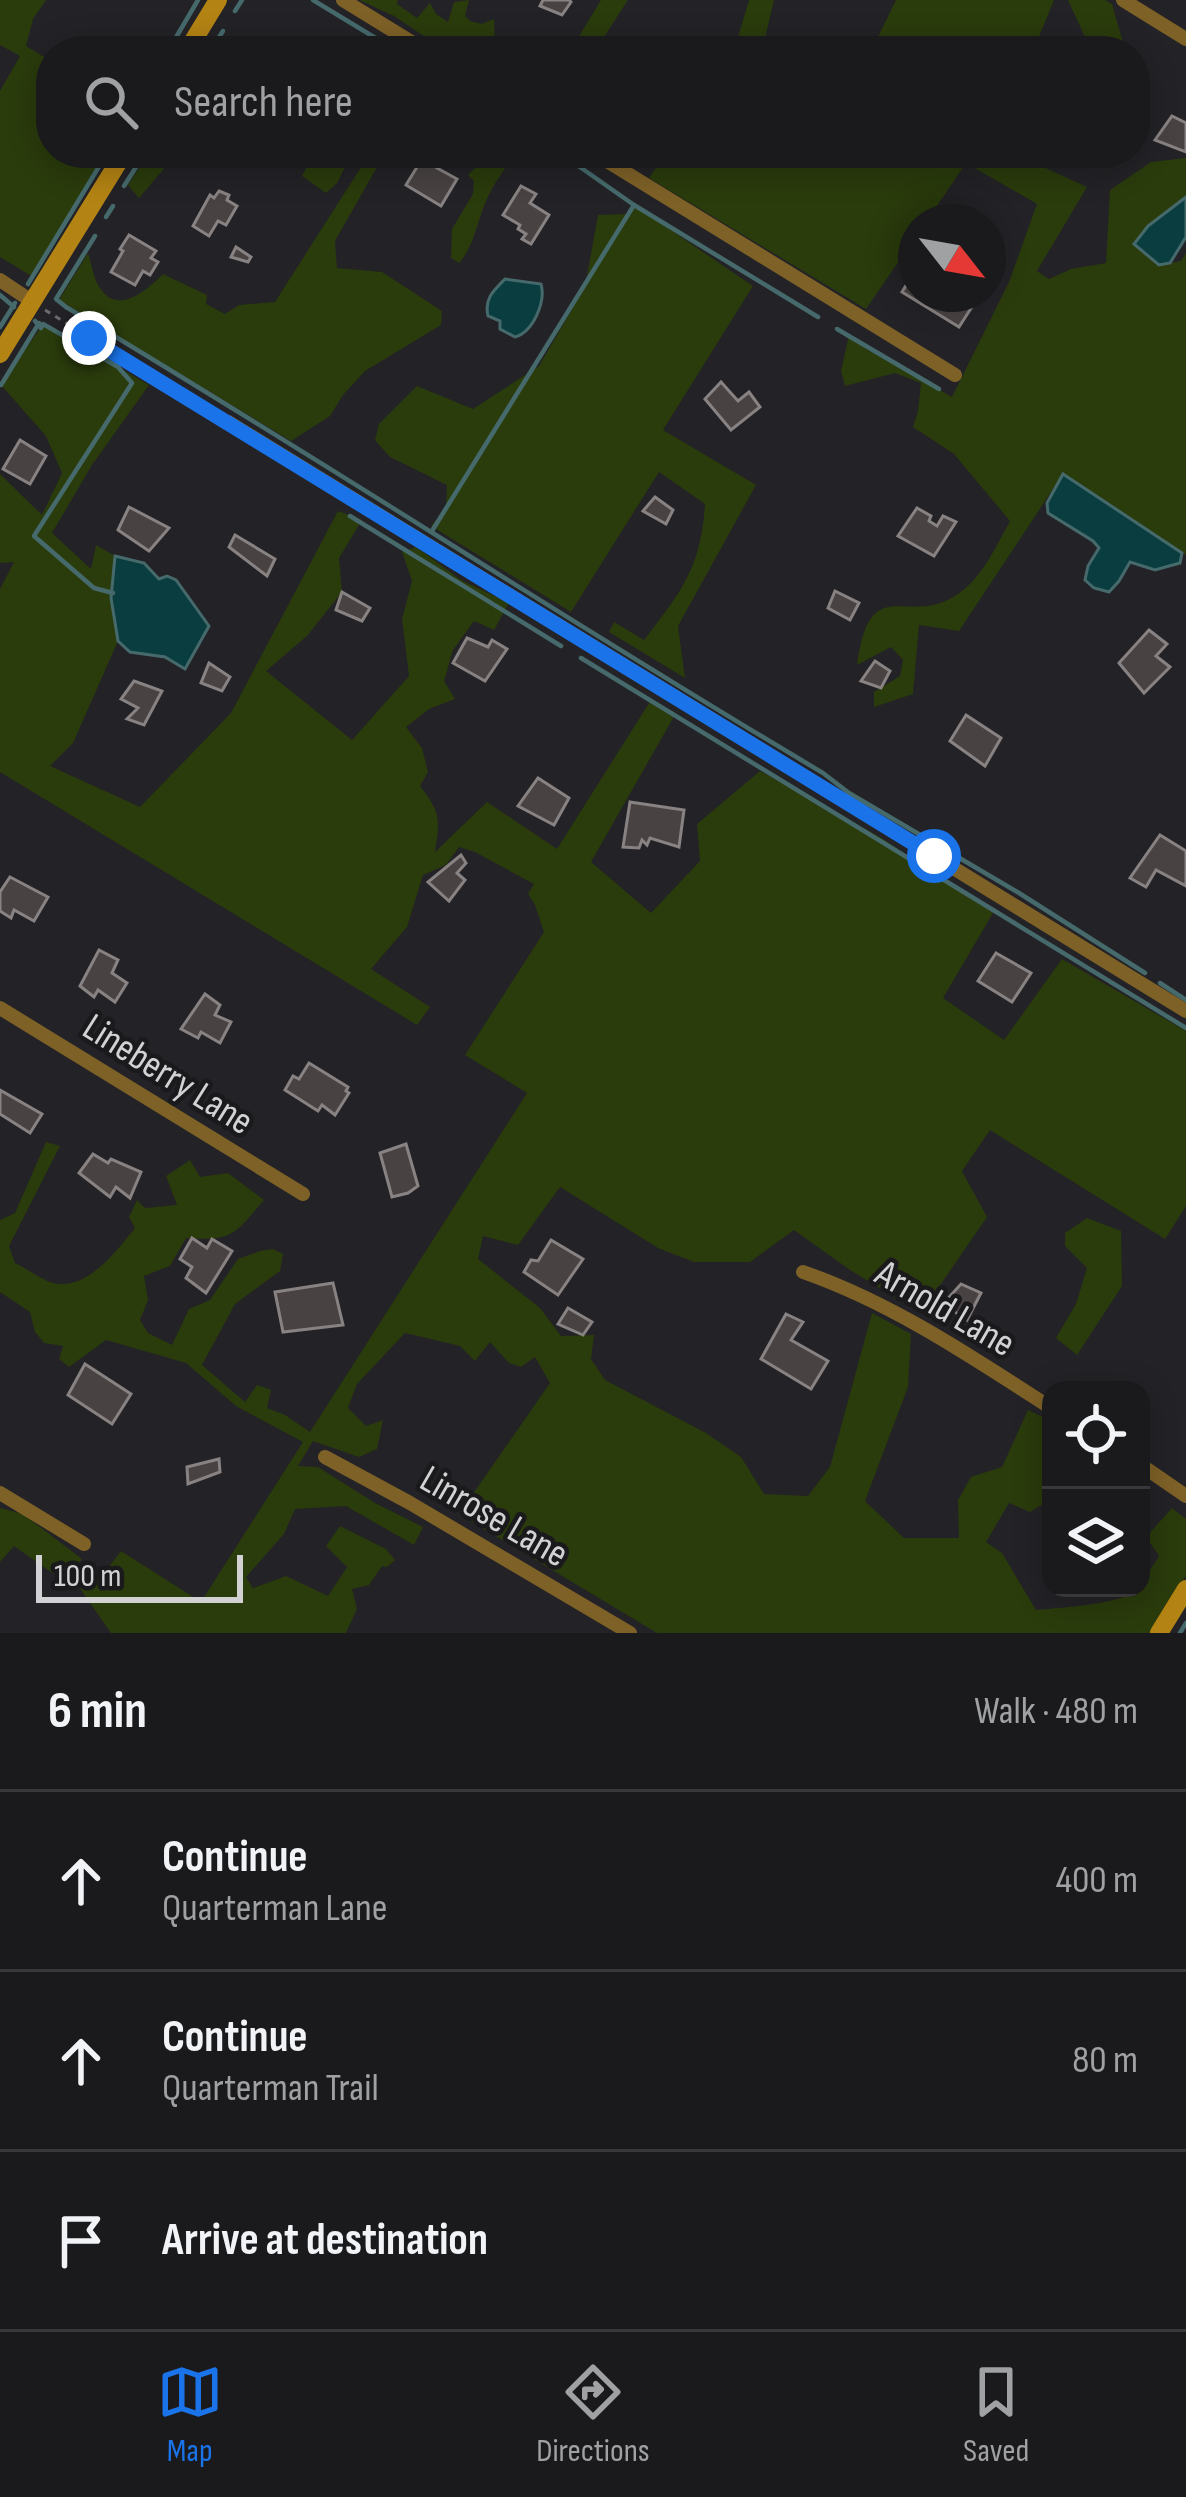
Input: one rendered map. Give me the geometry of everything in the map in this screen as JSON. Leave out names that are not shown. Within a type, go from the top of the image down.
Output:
[{"type":"street","points":[[196,36],[218,0]]},
{"type":"street","points":[[343,0],[402,36]]},
{"type":"street","points":[[1123,0],[1186,39]]},
{"type":"street","points":[[0,354],[115,168]]},
{"type":"street","points":[[617,168],[955,375]]},
{"type":"street","points":[[0,280],[33,302]]},
{"type":"street","points":[[228,422],[1186,1011]]},
{"type":"street","name":"Lineberry Lane","points":[[0,1008],[303,1194]]},
{"type":"street","name":"Arnold Lane","points":[[802,1272],[850,1288],[1042,1403]]},
{"type":"street","name":"Linrose Lane","points":[[325,1456],[630,1633]]},
{"type":"street","points":[[1150,1471],[1186,1496]]},
{"type":"street","points":[[0,1493],[84,1544]]},
{"type":"street","points":[[1159,1633],[1186,1589]]},
{"type":"path","points":[[33,302],[228,422]]},
{"type":"green space","points":[[0,0],[46,0],[33,19],[26,46],[36,52],[36,168],[98,168],[33,277],[0,257],[0,91],[20,56],[0,45]]},
{"type":"green space","points":[[359,0],[398,0],[417,18],[430,3],[448,22],[454,2],[469,0],[465,16],[482,24],[494,19],[495,36],[424,36]]},
{"type":"green space","points":[[601,0],[628,0],[605,36],[579,36]]},
{"type":"green space","points":[[749,0],[774,0],[765,36],[738,36]]},
{"type":"green space","points":[[896,0],[1054,0],[1039,36],[878,36]]},
{"type":"green space","points":[[1068,0],[1112,4],[1121,36],[1084,36]]},
{"type":"green space","points":[[1186,158],[1186,197],[1148,226],[1159,265],[1181,261],[1186,253],[1186,555],[1063,474],[959,631],[919,625],[913,694],[874,707],[874,692],[900,676],[903,660],[891,647],[857,665],[871,618],[893,606],[937,604],[955,596],[980,572],[1010,521],[954,454],[913,427],[921,383],[895,373],[845,386],[841,371],[849,335],[952,397],[994,312],[1006,312],[1009,282],[1037,204],[975,168],[1046,168],[1087,187],[1037,271],[1049,279],[1071,269],[1106,263],[1110,190],[1142,168],[1150,168],[1151,162]]},
{"type":"green space","points":[[139,168],[164,168],[139,198],[128,185]]},
{"type":"green space","points":[[306,168],[344,168],[326,193],[302,176]]},
{"type":"green space","points":[[360,168],[376,168],[335,241],[337,268],[382,272],[442,311],[441,325],[365,371],[330,416],[291,441],[59,300],[88,253],[97,283],[112,299],[139,294],[163,274],[207,295],[206,304],[225,314],[239,305],[275,302]]},
{"type":"green space","points":[[475,168],[505,168],[459,263],[451,258],[452,229],[473,194],[474,181],[468,175]]},
{"type":"green space","points":[[656,168],[963,168],[938,204],[898,204],[898,262],[866,309],[649,178]]},
{"type":"green space","points":[[634,205],[753,286],[663,430],[756,485],[678,626],[685,678],[609,632],[614,622],[644,640],[657,623],[694,562],[705,504],[659,472],[571,612],[431,526],[446,508],[447,485],[390,457],[375,440],[379,424],[417,386],[473,409],[539,366],[585,287],[598,215],[630,214]]},
{"type":"green space","points":[[43,324],[149,385],[92,465],[52,533],[91,569],[96,545],[115,556],[111,598],[118,641],[73,743],[50,766],[140,807],[231,713],[338,511],[362,520],[339,558],[342,592],[307,636],[266,671],[352,740],[409,676],[402,619],[412,581],[402,552],[416,547],[461,580],[509,603],[494,630],[474,621],[453,650],[444,681],[455,699],[429,709],[406,727],[422,748],[428,772],[420,786],[437,817],[435,852],[487,802],[557,849],[651,700],[676,713],[591,862],[651,913],[700,861],[697,824],[760,771],[880,837],[993,913],[943,998],[1004,1040],[1062,959],[1186,1031],[1186,1206],[1165,1239],[990,1130],[962,1171],[987,1217],[921,1313],[794,1230],[750,1262],[694,1262],[658,1248],[560,1187],[518,1245],[483,1236],[478,1259],[540,1308],[561,1336],[594,1335],[591,1359],[605,1380],[706,1433],[741,1457],[764,1494],[808,1496],[830,1467],[872,1313],[911,1334],[908,1387],[865,1501],[904,1538],[959,1538],[958,1500],[971,1477],[1002,1467],[1028,1410],[1042,1417],[1042,1505],[1030,1512],[1009,1503],[986,1542],[1002,1553],[1036,1610],[1150,1597],[1150,1570],[1159,1556],[1150,1543],[1150,1533],[1172,1508],[1186,1519],[1186,1576],[1151,1633],[657,1633],[459,1514],[550,1383],[535,1357],[521,1367],[509,1363],[490,1342],[475,1361],[460,1346],[405,1333],[357,1384],[348,1408],[366,1426],[383,1420],[377,1449],[359,1457],[313,1441],[298,1466],[318,1467],[423,1527],[414,1545],[346,1506],[295,1509],[284,1534],[246,1577],[253,1588],[286,1576],[328,1596],[347,1567],[326,1546],[340,1526],[386,1549],[395,1560],[382,1566],[369,1585],[352,1589],[357,1609],[346,1633],[111,1633],[72,1577],[108,1568],[121,1551],[201,1602],[303,1442],[236,1406],[186,1363],[106,1340],[69,1367],[59,1359],[63,1346],[44,1343],[35,1332],[30,1312],[0,1292],[0,1220],[15,1213],[46,1142],[60,1146],[9,1246],[15,1263],[54,1283],[82,1279],[111,1256],[135,1228],[129,1217],[137,1200],[145,1208],[177,1205],[166,1176],[190,1160],[200,1177],[228,1173],[264,1200],[231,1233],[186,1238],[170,1266],[144,1276],[148,1300],[140,1320],[148,1333],[172,1345],[189,1309],[210,1300],[238,1259],[273,1249],[283,1254],[280,1271],[235,1304],[202,1365],[245,1402],[257,1385],[271,1390],[267,1408],[310,1432],[527,1093],[465,1055],[544,932],[528,894],[534,884],[459,847],[446,865],[423,875],[407,927],[371,969],[430,1007],[417,1025],[0,772],[0,589],[14,562],[0,563],[0,474],[42,515],[62,473],[46,436],[1,385]]},
{"type":"green space","points":[[1087,1218],[1121,1231],[1122,1286],[1077,1355],[1056,1338],[1076,1304],[1087,1268],[1065,1246],[1065,1233]]},
{"type":"green space","points":[[0,1508],[23,1514],[82,1559],[65,1582],[14,1546],[0,1562]]},
{"type":"water","points":[[1186,197],[1186,237],[1170,263],[1159,265],[1134,244],[1148,226]]},
{"type":"water","points":[[505,279],[541,284],[537,315],[515,337],[488,316],[488,300]]},
{"type":"water","points":[[1063,474],[1182,553],[1180,563],[1155,570],[1130,562],[1109,592],[1094,588],[1085,580],[1099,548],[1048,513],[1047,503]]},
{"type":"water","points":[[115,556],[144,563],[159,579],[176,580],[209,626],[185,669],[165,657],[130,652],[118,641],[111,598]]},
{"type":"building","points":[[543,0],[571,2],[562,15],[540,6]]},
{"type":"building","points":[[1172,116],[1186,123],[1186,152],[1155,140]]},
{"type":"building","points":[[416,168],[437,168],[457,179],[441,206],[406,185]]},
{"type":"building","points":[[521,186],[536,194],[530,203],[549,215],[531,244],[522,239],[526,234],[518,229],[520,225],[503,215]]},
{"type":"building","points":[[219,191],[237,206],[226,225],[218,221],[209,236],[193,226],[210,195],[214,198]]},
{"type":"building","points":[[129,235],[156,251],[151,258],[158,262],[150,275],[143,271],[135,285],[111,272]]},
{"type":"building","points":[[236,247],[251,257],[248,262],[231,257]]},
{"type":"building","points":[[935,312],[969,312],[959,327]]},
{"type":"building","points":[[721,382],[738,401],[749,392],[760,407],[731,430],[705,399]]},
{"type":"building","points":[[20,440],[46,456],[30,484],[3,469]]},
{"type":"building","points":[[655,497],[673,510],[666,524],[643,511]]},
{"type":"building","points":[[129,507],[169,528],[149,551],[118,530]]},
{"type":"building","points":[[917,508],[937,526],[943,516],[956,522],[934,556],[898,536]]},
{"type":"building","points":[[235,535],[275,559],[267,576],[229,547]]},
{"type":"building","points":[[835,591],[859,603],[850,620],[828,608]]},
{"type":"building","points":[[342,592],[370,608],[362,621],[336,610]]},
{"type":"building","points":[[1149,630],[1167,644],[1156,656],[1170,667],[1144,693],[1119,663]]},
{"type":"building","points":[[467,638],[488,647],[492,640],[507,649],[485,681],[453,663]]},
{"type":"building","points":[[875,661],[890,671],[881,688],[861,681]]},
{"type":"building","points":[[209,663],[230,677],[222,691],[201,683]]},
{"type":"building","points":[[134,681],[162,691],[144,725],[127,719],[138,708],[121,699]]},
{"type":"building","points":[[966,715],[1001,738],[985,766],[950,741]]},
{"type":"building","points":[[538,778],[569,798],[554,825],[518,806]]},
{"type":"building","points":[[630,802],[684,810],[679,847],[650,838],[647,845],[642,840],[639,848],[623,847]]},
{"type":"building","points":[[1160,835],[1186,851],[1186,886],[1156,870],[1146,887],[1130,878]]},
{"type":"building","points":[[461,855],[466,863],[457,873],[465,880],[449,901],[428,882]]},
{"type":"building","points":[[10,877],[48,897],[34,921],[14,910],[11,918],[0,911],[0,892]]},
{"type":"building","points":[[99,950],[118,960],[112,973],[127,983],[115,1002],[98,990],[94,997],[80,986]]},
{"type":"building","points":[[996,953],[1031,973],[1012,1002],[978,981]]},
{"type":"building","points":[[205,994],[220,1005],[215,1015],[231,1022],[220,1043],[201,1032],[198,1038],[181,1029]]},
{"type":"building","points":[[309,1063],[348,1087],[335,1115],[322,1105],[318,1111],[285,1090]]},
{"type":"building","points":[[0,1090],[42,1114],[30,1133],[0,1114]]},
{"type":"building","points":[[406,1144],[418,1186],[392,1197],[380,1153]]},
{"type":"building","points":[[93,1154],[141,1172],[130,1198],[116,1187],[110,1197],[79,1173]]},
{"type":"building","points":[[192,1238],[207,1248],[212,1239],[232,1251],[206,1293],[186,1278],[192,1267],[180,1259]]},
{"type":"building","points":[[551,1240],[583,1259],[558,1295],[524,1272],[531,1260],[538,1261]]},
{"type":"building","points":[[333,1283],[343,1325],[283,1332],[275,1292]]},
{"type":"building","points":[[961,1284],[981,1293],[967,1320],[943,1304]]},
{"type":"building","points":[[568,1308],[592,1322],[583,1335],[558,1324]]},
{"type":"building","points":[[786,1314],[803,1322],[791,1340],[828,1361],[811,1389],[761,1359]]},
{"type":"building","points":[[85,1364],[131,1394],[112,1424],[68,1395]]},
{"type":"building","points":[[219,1459],[220,1472],[188,1484],[187,1467]]},
{"type":"waterway","points":[[177,36],[198,0]]},
{"type":"waterway","points":[[235,11],[242,0]]},
{"type":"waterway","points":[[313,0],[372,36]]},
{"type":"waterway","points":[[220,36],[223,31]]},
{"type":"waterway","points":[[28,284],[98,168]]},
{"type":"waterway","points":[[124,186],[135,168]]},
{"type":"waterway","points":[[581,168],[818,317]]},
{"type":"waterway","points":[[432,531],[634,205]]},
{"type":"waterway","points":[[106,217],[113,206]]},
{"type":"waterway","points":[[95,236],[56,299],[66,307],[1145,973]]},
{"type":"waterway","points":[[0,295],[14,307]]},
{"type":"waterway","points":[[0,327],[15,303]]},
{"type":"waterway","points":[[35,321],[118,367],[132,383],[34,536],[94,588],[113,593]]},
{"type":"waterway","points":[[1,385],[39,323]]},
{"type":"waterway","points":[[837,329],[939,389]]},
{"type":"waterway","points":[[350,516],[561,646]]},
{"type":"waterway","points":[[581,658],[1186,1028]]},
{"type":"waterway","points":[[1160,983],[1186,1000]]},
{"type":"waterway","points":[[1180,1633],[1186,1623]]},
{"type":"route","points":[[89,338],[934,856]]}]
